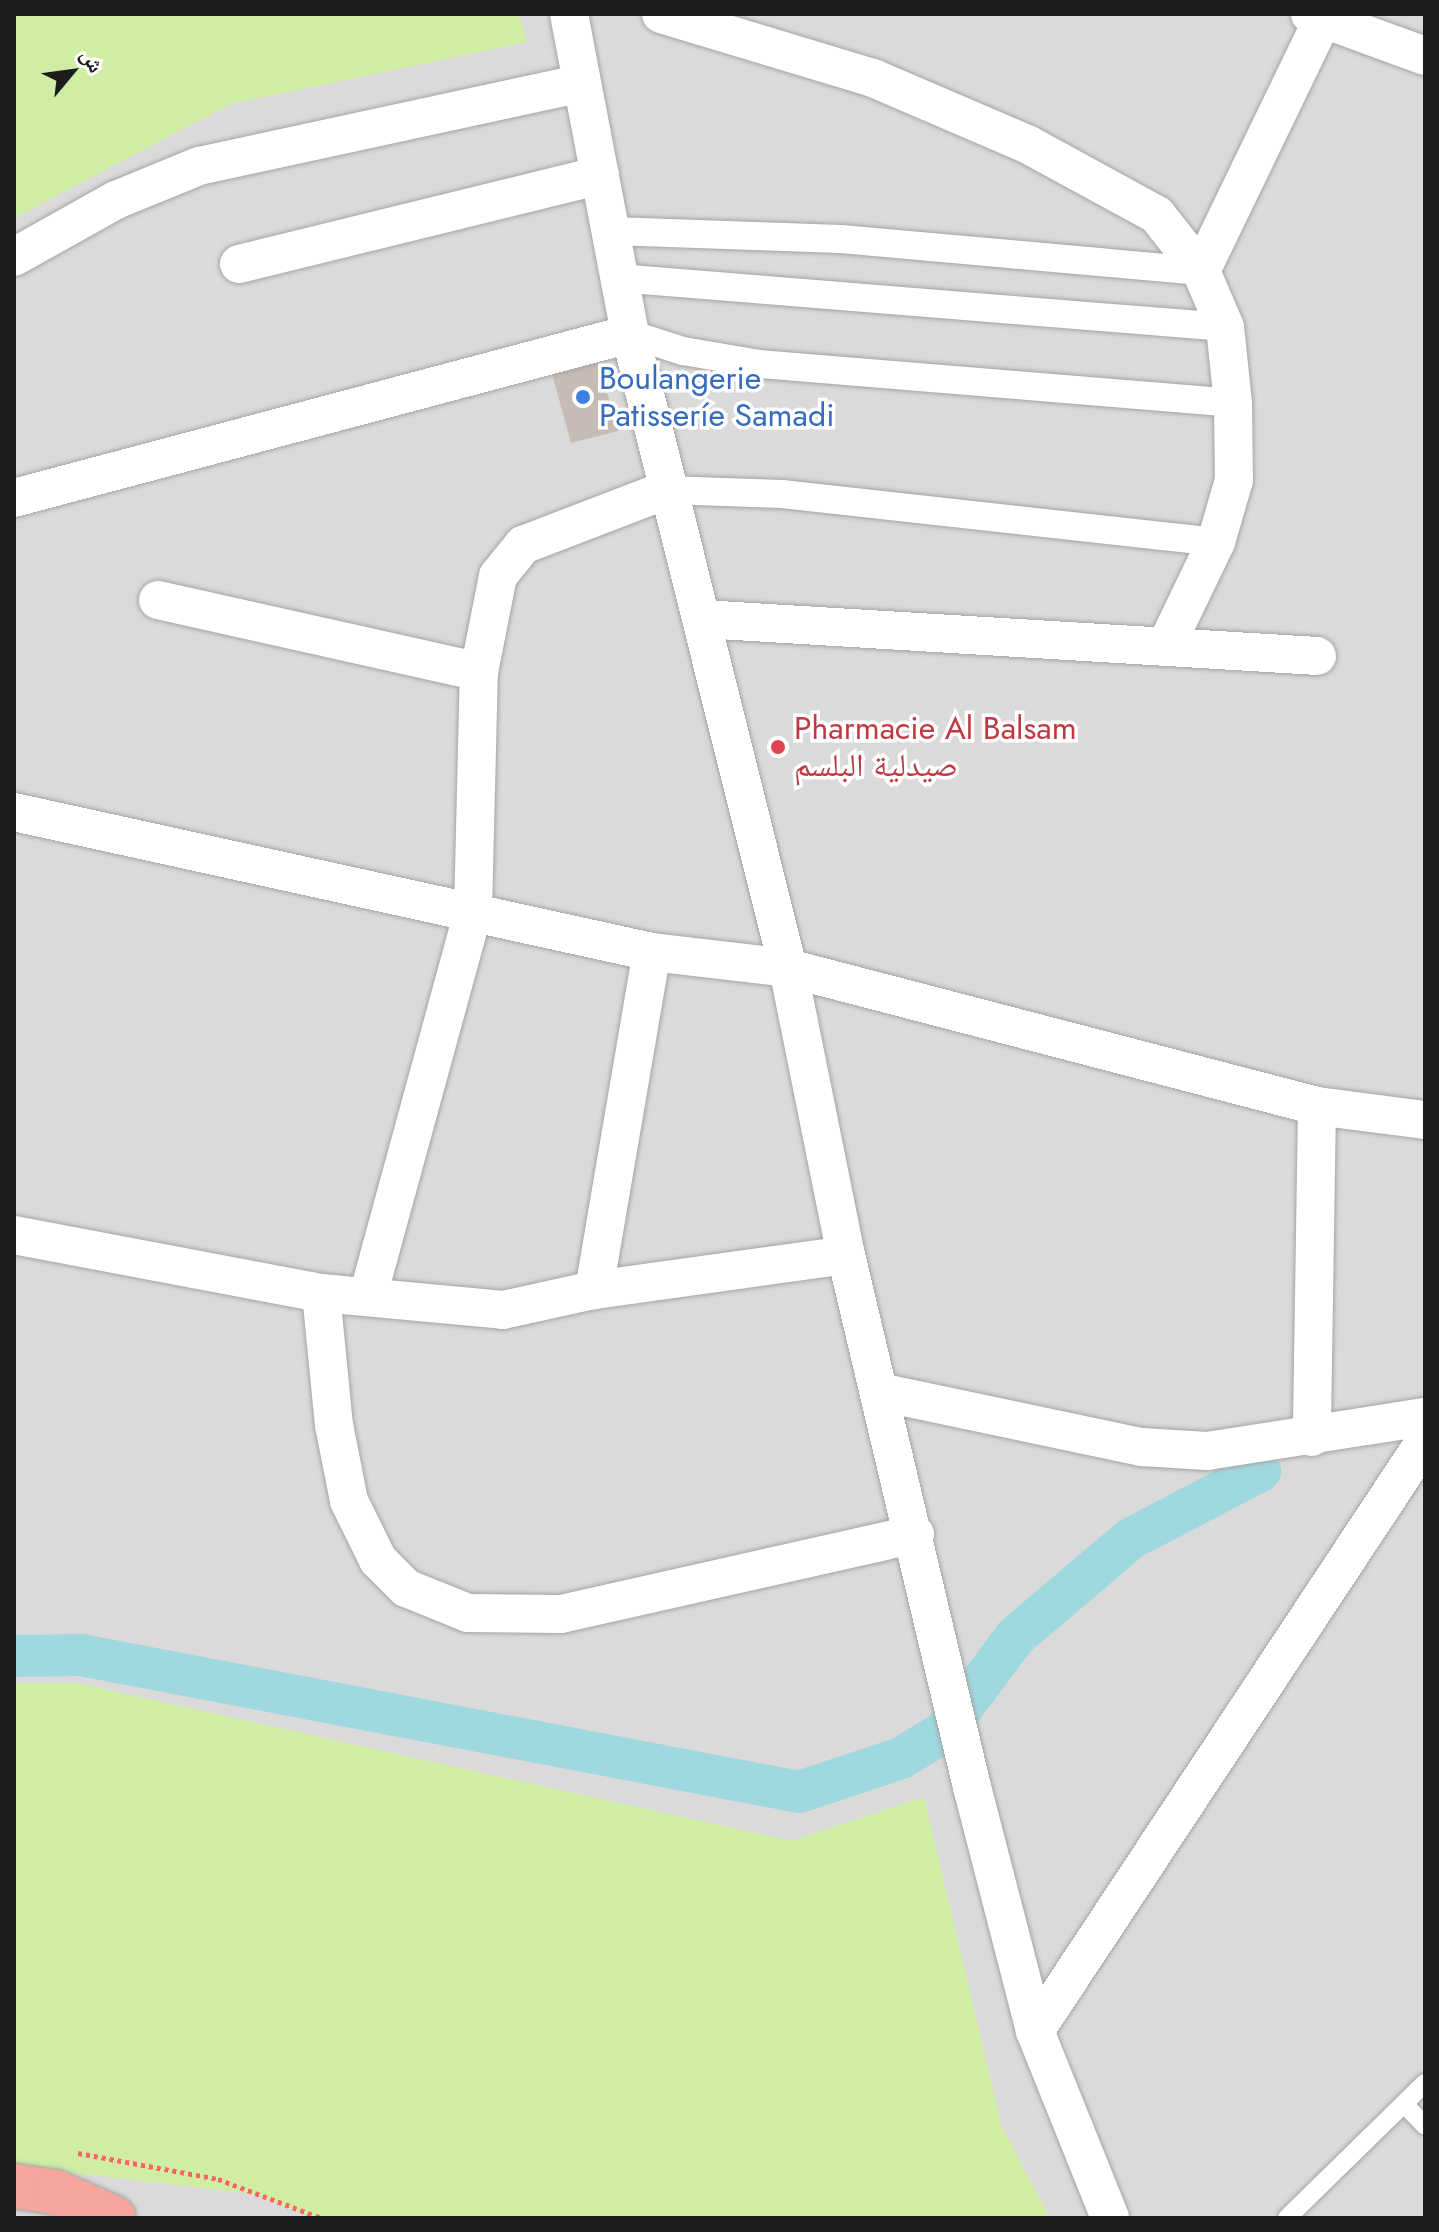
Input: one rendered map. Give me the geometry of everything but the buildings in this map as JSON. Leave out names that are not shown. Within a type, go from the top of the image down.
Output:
[{"type":"highway","points":[[14,2186],[55,2192],[114,2218]]},
{"type":"street","points":[[569,14],[579,84],[612,231],[630,334],[666,490],[702,619],[788,968],[846,1255],[915,1534],[972,1787],[1035,2031],[1110,2218]]},
{"type":"street","points":[[661,14],[873,78],[1027,144],[1157,215],[1201,271],[1225,327],[1233,403],[1234,480],[1216,542],[1166,646]]},
{"type":"street","points":[[1201,271],[1316,17],[1425,56]]},
{"type":"street","points":[[14,257],[116,200],[199,166],[579,84]]},
{"type":"street","points":[[239,264],[600,175]]},
{"type":"street","points":[[612,231],[841,239],[1201,271]]},
{"type":"street","points":[[618,278],[1225,327]]},
{"type":"street","points":[[14,498],[630,334],[683,351],[760,364],[1233,403]]},
{"type":"street","points":[[368,1296],[473,912],[479,672],[498,576],[514,553],[666,490],[782,494],[1216,542]]},
{"type":"street","points":[[158,600],[479,672]]},
{"type":"street","points":[[702,619],[1317,656]]},
{"type":"street","points":[[14,812],[652,952],[788,968],[1317,1106],[1425,1120]]},
{"type":"street","points":[[594,1290],[652,952]]},
{"type":"street","points":[[1312,1437],[1317,1106]]},
{"type":"street","points":[[14,1235],[321,1293],[503,1310],[594,1290],[846,1255]]},
{"type":"street","points":[[321,1293],[349,1501],[378,1560],[406,1588],[468,1613],[561,1614],[915,1534]]},
{"type":"street","points":[[880,1392],[1142,1447],[1207,1451],[1425,1417]]},
{"type":"street","points":[[1035,2031],[1425,1441]]},
{"type":"lane","points":[[1287,2218],[1425,2083]]},
{"type":"lane","points":[[1404,2104],[1425,2126]]},
{"type":"path","points":[[62,2150],[218,2179],[321,2218]]},
{"type":"shaded area","points":[[14,14],[1425,14],[1425,2218],[14,2218]]},
{"type":"green space","points":[[14,14],[519,14],[527,42],[231,104],[14,218]]},
{"type":"green space","points":[[14,1683],[76,1683],[791,1841],[924,1797],[1002,2127],[1050,2218],[314,2218],[254,2194],[14,2166]]},
{"type":"waterway","points":[[14,1656],[81,1655],[799,1792],[901,1758],[944,1732],[1015,1637],[1130,1539],[1260,1471]]},
{"type":"place","name":"Boulangerie Patisseríe Samadi","points":[[583,397]]},
{"type":"place","name":"Pharmacie Al Balsam صيدلية البلسم","points":[[778,747]]}]
